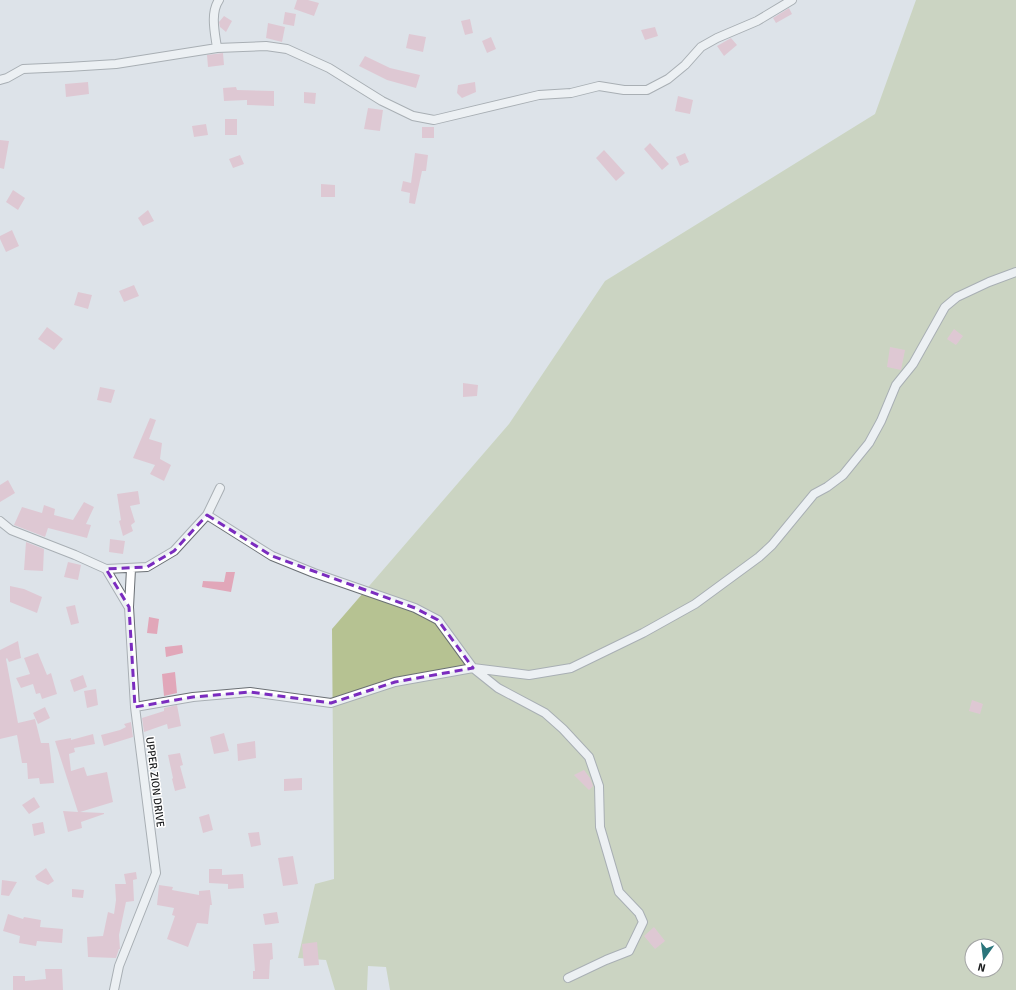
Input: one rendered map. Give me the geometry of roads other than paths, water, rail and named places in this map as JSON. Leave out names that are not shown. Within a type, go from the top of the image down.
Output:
[{"type":"street","points":[[217,48],[214,23],[216,4],[219,0]]},
{"type":"street","points":[[0,80],[7,78],[23,69],[68,68],[116,64],[217,48],[266,46],[287,49],[329,68],[382,101],[413,116],[434,120],[539,95],[571,93],[599,86],[624,90],[647,90],[668,79],[685,65],[701,47],[717,38],[757,21],[792,0]]},
{"type":"street","points":[[135,707],[193,697],[250,692],[331,703],[395,682],[473,668],[529,675],[571,668],[643,633],[695,604],[772,545],[814,494],[827,487],[843,475],[869,443],[896,386],[913,364],[945,307],[957,297],[989,282],[1016,272]]},
{"type":"street","points":[[0,521],[11,530],[76,555],[106,569],[131,569],[147,567],[174,551],[207,515],[220,488]]},
{"type":"street","points":[[207,515],[272,556],[314,573],[415,608],[438,620],[473,668],[498,688],[544,713],[563,729],[589,757],[599,786],[600,827],[619,892],[639,912],[643,922],[629,951],[568,978]]},
{"type":"street","points":[[106,569],[129,607]]},
{"type":"street","name":"UPPER ZION DRIVE","points":[[114,990],[119,966],[156,873],[135,707],[129,607],[131,569]]}]
